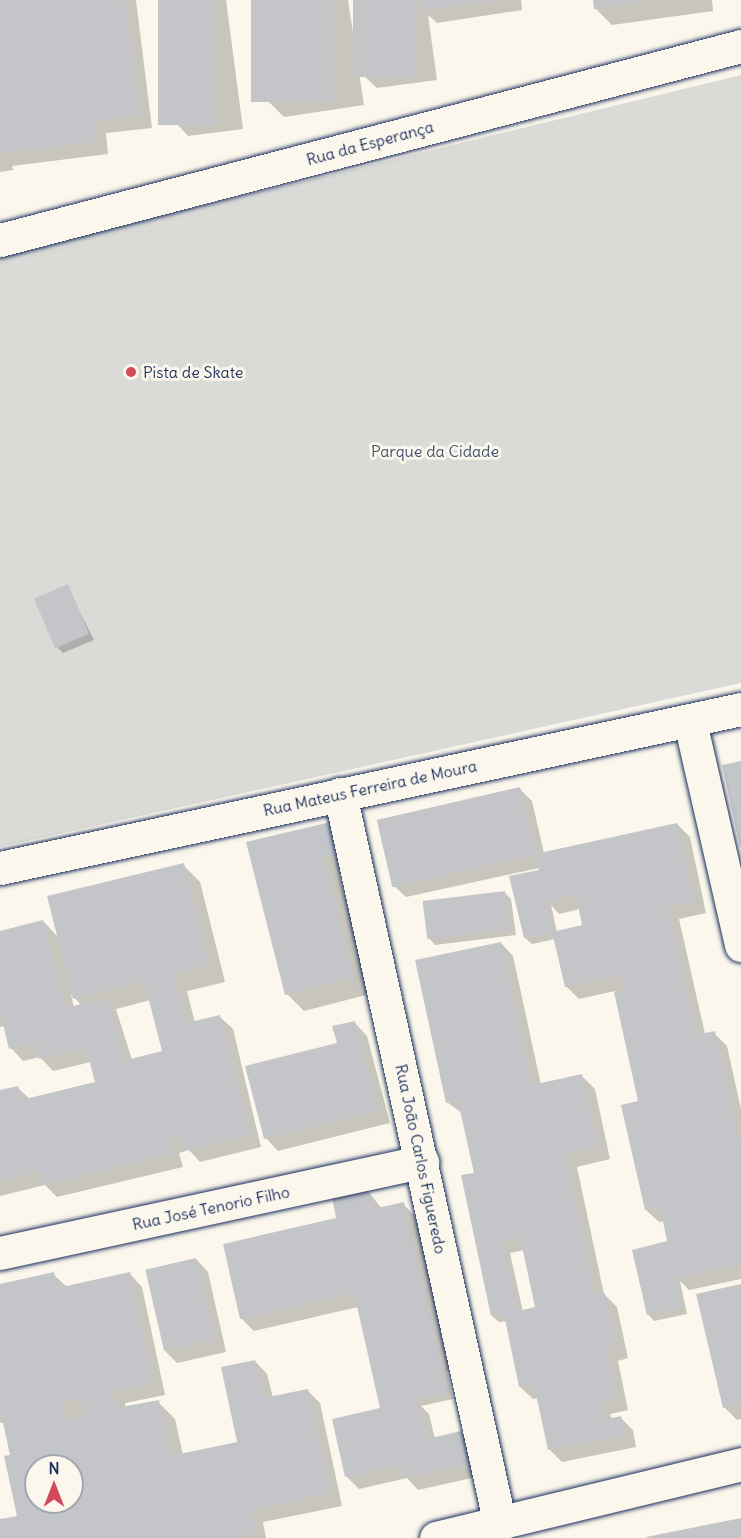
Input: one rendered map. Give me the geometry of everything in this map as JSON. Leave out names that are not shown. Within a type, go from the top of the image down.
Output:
[{"type":"street","name":"Rua da Esperança","points":[[0,240],[741,46]]},
{"type":"street","name":"Rua Mateus Ferreira de Moura","points":[[0,868],[340,794],[690,722],[741,709]]},
{"type":"street","points":[[690,722],[741,945]]},
{"type":"street","name":"Rua João Carlos Figueredo","points":[[340,794],[500,1525]]},
{"type":"street","name":"Rua José Tenorio Filho","points":[[0,1253],[422,1162]]},
{"type":"street","points":[[436,1538],[500,1525],[741,1464]]},
{"type":"green space","name":"Parque da Cidade","points":[[741,75],[741,683],[0,847],[0,255]]},
{"type":"building","points":[[0,0],[125,0],[140,115],[94,121],[96,142],[0,153]]},
{"type":"building","points":[[158,0],[216,0],[216,125],[158,125]]},
{"type":"building","points":[[251,0],[334,0],[334,102],[251,102]]},
{"type":"building","points":[[353,0],[416,0],[416,77],[353,77]]},
{"type":"building","points":[[421,0],[491,0],[491,1],[423,11]]},
{"type":"building","points":[[593,0],[645,0],[645,1],[594,9]]},
{"type":"building","points":[[68,584],[89,634],[55,648],[34,598]]},
{"type":"building","points":[[741,761],[741,847],[740,847],[722,765]]},
{"type":"building","points":[[520,787],[536,854],[392,887],[377,820]]},
{"type":"building","points":[[331,822],[338,853],[323,857],[354,977],[285,995],[246,842]]},
{"type":"building","points":[[677,823],[694,901],[668,907],[696,1035],[715,1031],[741,1148],[741,1264],[675,1278],[681,1307],[647,1315],[632,1250],[667,1241],[660,1207],[645,1210],[621,1105],[638,1101],[614,992],[624,990],[621,975],[565,987],[552,932],[524,938],[509,876],[539,870],[535,854]],"holes":[[[576,895],[582,925],[552,932],[545,902]]]},
{"type":"building","points":[[184,863],[209,965],[174,974],[186,1023],[220,1015],[250,1135],[186,1150],[182,1136],[167,1140],[171,1154],[43,1185],[39,1171],[0,1181],[0,1090],[18,1086],[21,1100],[95,1082],[86,1048],[39,1059],[35,1043],[9,1049],[0,1011],[0,931],[43,920],[65,1008],[108,998],[123,1061],[162,1051],[144,981],[73,999],[47,896]]},
{"type":"building","points":[[505,891],[510,929],[427,939],[423,901]]},
{"type":"building","points":[[501,942],[532,1085],[582,1074],[598,1147],[565,1154],[595,1295],[605,1293],[616,1346],[606,1348],[617,1398],[599,1402],[603,1420],[621,1416],[625,1435],[548,1450],[534,1385],[519,1387],[504,1314],[491,1316],[461,1175],[474,1173],[458,1101],[446,1103],[415,960]],"holes":[[[520,1237],[535,1307],[518,1311],[503,1240]]]},
{"type":"building","points":[[355,1021],[378,1110],[264,1139],[245,1066],[337,1043],[332,1026]]},
{"type":"building","points":[[368,1189],[373,1209],[404,1202],[448,1392],[417,1400],[427,1439],[461,1431],[469,1463],[404,1478],[401,1465],[345,1477],[332,1419],[380,1408],[354,1293],[240,1319],[223,1244],[336,1218],[332,1197]]},
{"type":"building","points":[[196,1258],[215,1339],[164,1351],[145,1270]]},
{"type":"building","points":[[54,1272],[57,1288],[130,1272],[153,1382],[113,1391],[116,1408],[159,1400],[170,1456],[237,1442],[221,1367],[255,1360],[263,1398],[308,1389],[330,1493],[251,1510],[256,1533],[234,1538],[0,1538],[0,1519],[17,1516],[4,1456],[10,1455],[0,1409],[0,1284]],"holes":[[[80,1398],[84,1416],[65,1420],[61,1402]]]},
{"type":"building","points":[[741,1284],[741,1403],[723,1408],[696,1294]]},
{"type":"building","points":[[741,1518],[741,1538],[646,1537]]},
{"type":"place","name":"Pista de Skate","points":[[131,372]]}]
